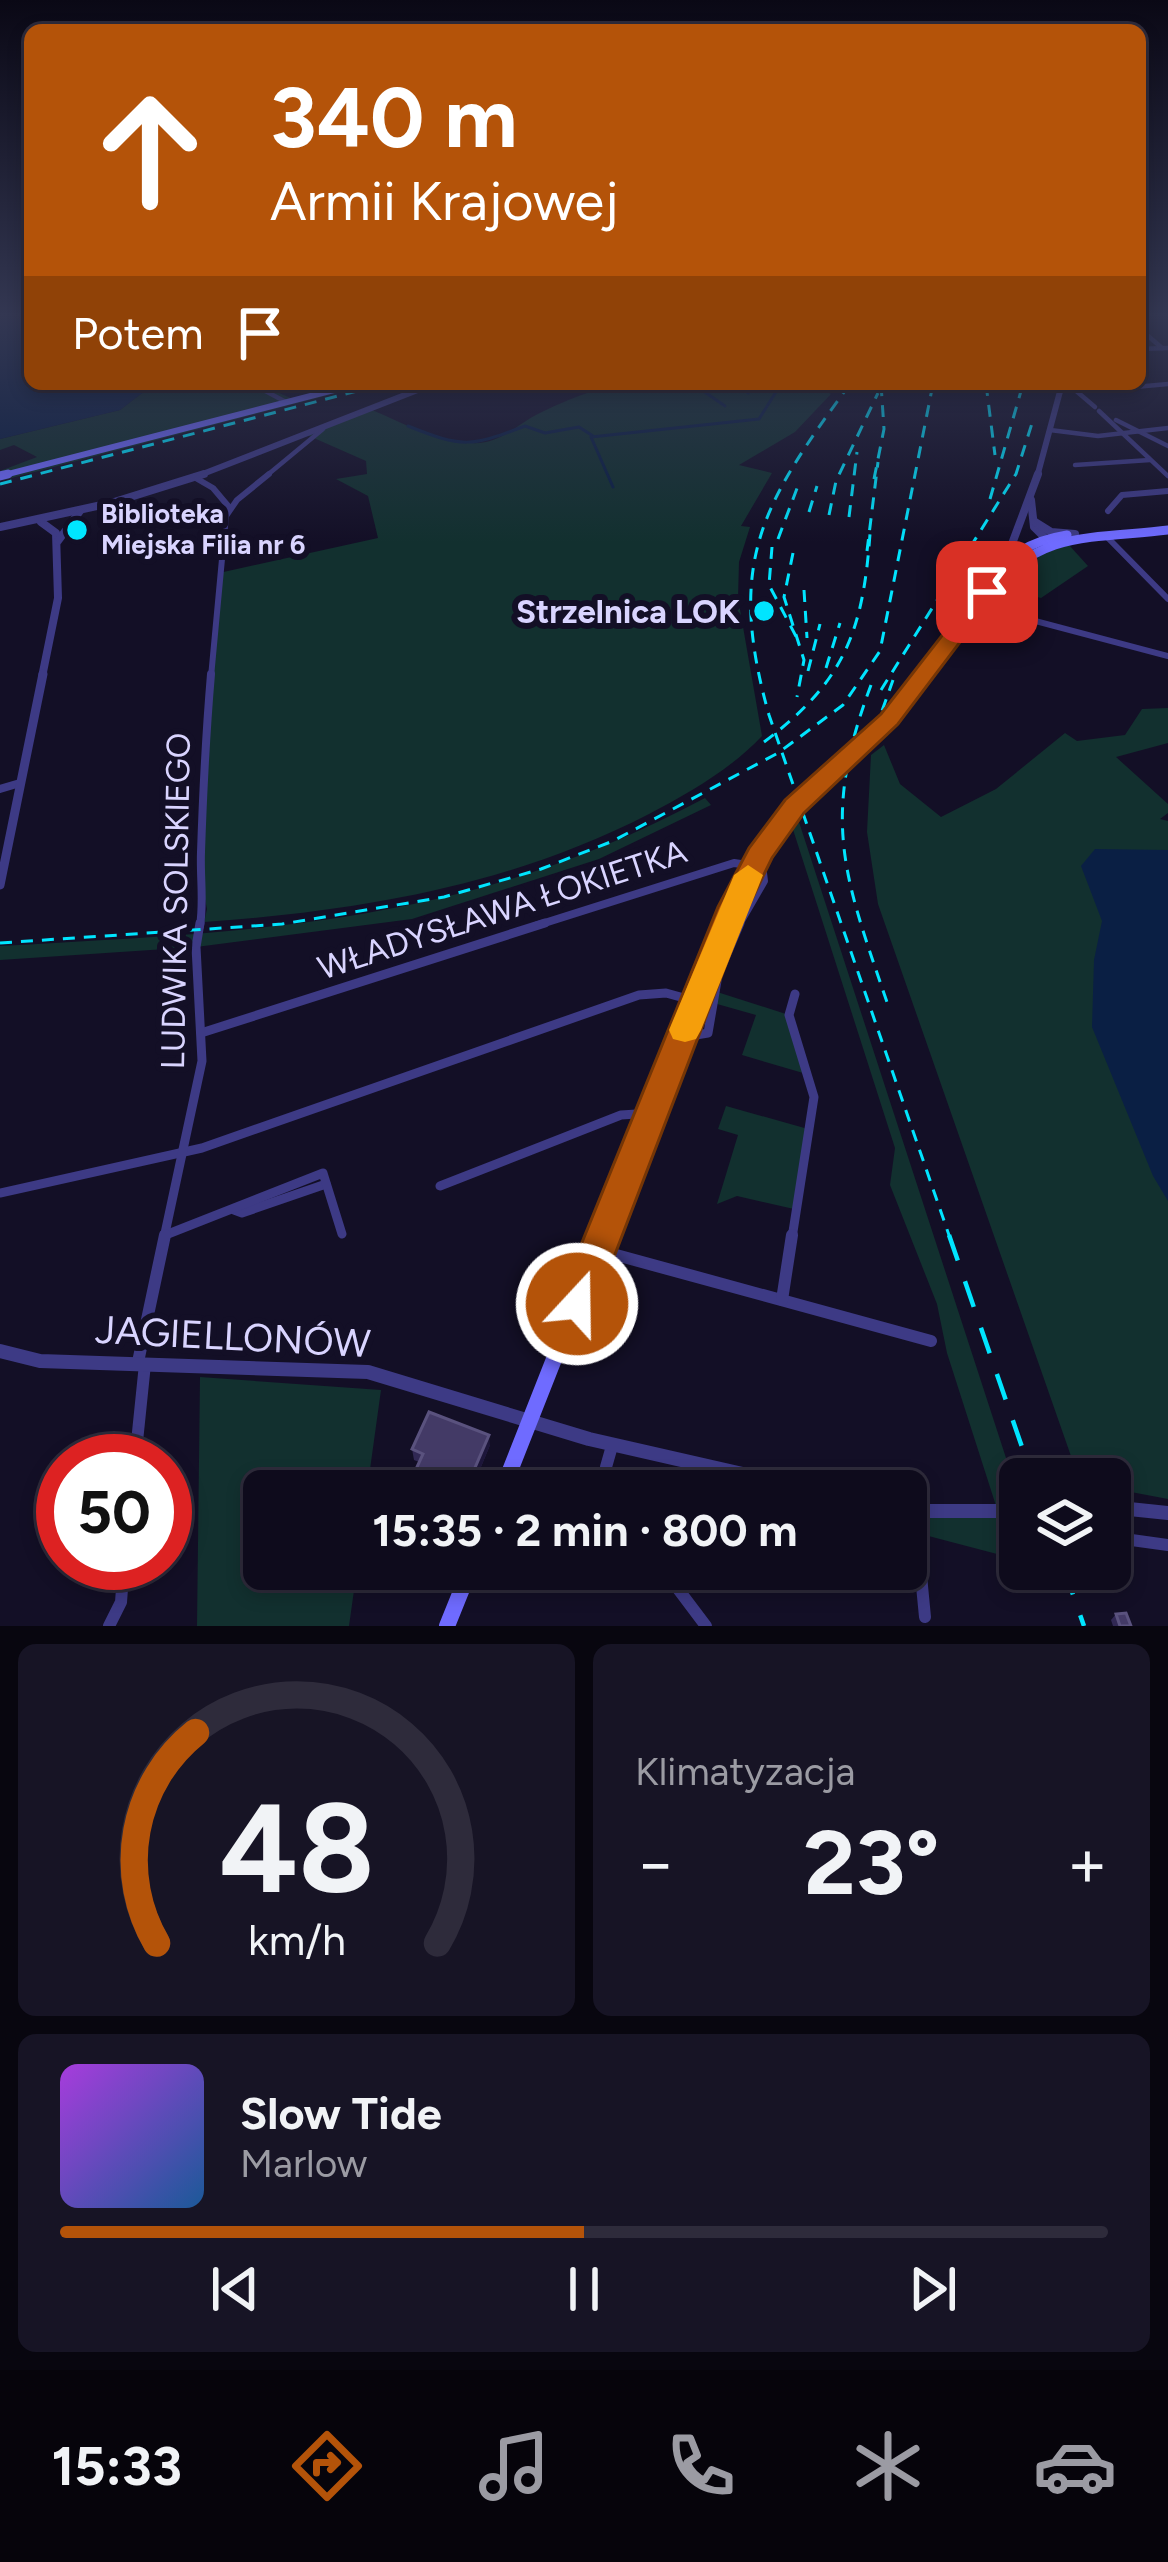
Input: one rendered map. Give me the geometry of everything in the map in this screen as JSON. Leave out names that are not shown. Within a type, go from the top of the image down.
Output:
[{"type":"main road","points":[[0,476],[330,391]]},
{"type":"main road","points":[[987,592],[1006,560],[1046,541],[1075,534],[1168,529]]},
{"type":"main road","points":[[511,1470],[747,877],[795,806],[883,726],[975,605],[1046,541],[1168,529]]},
{"type":"main road","points":[[447,1626],[462,1590]]},
{"type":"street","points":[[265,391],[286,402]]},
{"type":"street","points":[[0,527],[80,511],[192,476],[416,391]]},
{"type":"street","points":[[1006,560],[1029,521],[1063,391]]},
{"type":"street","points":[[1078,392],[1089,391]]},
{"type":"street","points":[[1078,392],[1168,476]]},
{"type":"street","points":[[1098,410],[1168,446]]},
{"type":"street","points":[[1049,430],[1090,436],[1168,428]]},
{"type":"street","points":[[192,476],[213,488],[229,507],[322,429]]},
{"type":"street","points":[[1075,464],[1151,460]]},
{"type":"street","points":[[1108,511],[1122,495],[1168,491]]},
{"type":"street","name":"LUDWIKA SOLSKIEGO","points":[[137,1434],[141,1364],[200,1073],[196,942],[202,915],[204,752],[229,507]]},
{"type":"street","points":[[58,541],[80,511]]},
{"type":"street","points":[[0,885],[58,598],[58,541],[52,526],[36,521]]},
{"type":"street","points":[[1029,521],[1051,532],[1075,534]]},
{"type":"street","points":[[1029,521],[1046,541]]},
{"type":"street","points":[[1108,538],[1168,598]]},
{"type":"street","points":[[975,605],[1168,656]]},
{"type":"street","points":[[0,789],[20,783]]},
{"type":"street","name":"WŁADYSŁAWA ŁOKIETKA","points":[[202,1033],[734,863],[754,866],[763,873],[764,881],[747,906],[714,991],[707,1033],[699,1038],[682,1036]]},
{"type":"street","points":[[0,1193],[184,1152],[639,995],[666,993],[696,1002]]},
{"type":"street","points":[[782,1300],[814,1097],[789,1015],[795,994]]},
{"type":"street","points":[[440,1186],[621,1115],[652,1113]]},
{"type":"street","points":[[166,1234],[234,1210],[242,1214],[324,1178],[342,1234]]},
{"type":"street","points":[[598,1250],[931,1341]]},
{"type":"street","name":"JAGIELLONÓW","points":[[1,1353],[40,1361],[368,1372],[530,1422],[725,1470]]},
{"type":"street","points":[[606,1470],[612,1444]]},
{"type":"street","points":[[1131,1509],[1168,1513]]},
{"type":"street","points":[[927,1512],[999,1513]]},
{"type":"street","points":[[1131,1540],[1168,1545]]},
{"type":"street","points":[[109,1626],[122,1590]]},
{"type":"street","points":[[679,1590],[706,1626]]},
{"type":"street","points":[[921,1590],[925,1617]]},
{"type":"green space","points":[[145,391],[274,391],[295,400],[345,391],[0,481],[0,471],[37,457],[14,445],[0,450],[0,439],[120,410]]},
{"type":"green space","points":[[595,391],[831,394],[795,432],[739,465],[772,473],[741,526],[750,527],[739,562],[738,598],[762,736],[723,770],[679,798],[542,860],[376,902],[204,922],[207,909],[200,875],[219,573],[378,538],[368,496],[336,479],[367,474],[366,461],[307,435],[372,410],[433,436],[481,443]]},
{"type":"green space","points":[[1069,545],[1088,566],[1041,598],[1001,588],[1032,557]]},
{"type":"green space","points":[[1168,708],[1168,743],[1116,757],[1168,804],[1168,813],[1160,819],[1168,821],[1168,1499],[1131,1492],[1131,1458],[1072,1458],[878,904],[867,832],[871,755],[884,745],[900,784],[941,817],[996,789],[1065,733],[1077,741],[1125,735],[1142,709]]},
{"type":"green space","points":[[705,798],[711,805],[599,859],[412,919],[196,947],[0,960],[0,946],[275,926],[446,897],[531,873],[617,840]]},
{"type":"green space","points":[[789,817],[799,822],[1006,1458],[999,1458],[999,1554],[927,1536],[927,1513],[998,1512],[947,1353],[937,1304],[890,1185],[895,1148]]},
{"type":"green space","points":[[714,991],[789,1015],[810,1075],[742,1055],[756,1015],[710,1002]]},
{"type":"green space","points":[[726,1106],[808,1129],[794,1209],[737,1196],[717,1204],[738,1135],[718,1129]]},
{"type":"green space","points":[[200,1377],[381,1390],[370,1470],[243,1470],[243,1590],[354,1590],[349,1626],[197,1626]]},
{"type":"water","points":[[0,391],[145,391],[120,410],[0,439]]},
{"type":"water","points":[[1095,849],[1168,850],[1168,1201],[1153,1176],[1092,1027],[1094,960],[1102,921],[1081,866]]},
{"type":"building","points":[[429,1412],[489,1435],[474,1470],[416,1470],[423,1454],[412,1449]]},
{"type":"building","points":[[1126,1613],[1131,1626],[1120,1626],[1116,1614]]},
{"type":"waterway","points":[[703,391],[725,406]]},
{"type":"waterway","points":[[613,487],[591,437],[759,419],[777,391]]},
{"type":"waterway","points":[[408,426],[466,442],[525,426],[545,433],[579,427],[593,436]]},
{"type":"railway","points":[[0,484],[358,391]]},
{"type":"railway","points":[[775,733],[756,662],[752,575],[774,502],[845,391]]},
{"type":"railway","points":[[874,479],[884,429],[881,391]]},
{"type":"railway","points":[[781,751],[843,705],[880,651],[932,391]]},
{"type":"railway","points":[[987,391],[995,455]]},
{"type":"railway","points":[[990,499],[1021,391]]},
{"type":"railway","points":[[829,515],[836,481],[878,393]]},
{"type":"railway","points":[[881,690],[1016,474],[1034,417]]},
{"type":"railway","points":[[849,517],[857,452]]},
{"type":"railway","points":[[867,551],[878,462]]},
{"type":"railway","points":[[778,539],[799,483]]},
{"type":"railway","points":[[809,512],[817,486]]},
{"type":"railway","points":[[775,733],[813,698],[844,652],[862,599],[870,534]]},
{"type":"railway","points":[[772,547],[769,585],[797,639]]},
{"type":"railway","points":[[793,553],[784,597],[797,639]]},
{"type":"railway","points":[[804,590],[807,638]]},
{"type":"railway","points":[[826,668],[840,623]]},
{"type":"railway","points":[[808,671],[820,624]]},
{"type":"railway","points":[[797,639],[804,660],[797,697]]},
{"type":"railway","points":[[868,750],[893,680]]},
{"type":"railway","points":[[871,685],[846,774],[844,848],[860,921],[889,1008]]},
{"type":"railway","points":[[764,742],[775,733]]},
{"type":"railway","points":[[775,733],[781,751]]},
{"type":"railway","points":[[0,943],[282,924],[444,897],[541,869],[613,841],[781,751]]},
{"type":"railway","points":[[781,751],[950,1238]]},
{"type":"railway","points":[[949,1235],[1026,1458]]},
{"type":"railway","points":[[1071,1590],[1084,1626]]},
{"type":"slow traffic","points":[[685,1030],[748,875]]},
{"type":"place","name":"Biblioteka Miejska Filia nr 6","points":[[77,530]]},
{"type":"place","name":"Strzelnica LOK","points":[[764,611]]},
{"type":"route","points":[[577,1304],[733,907],[759,855],[795,806],[890,719],[987,592]]}]
